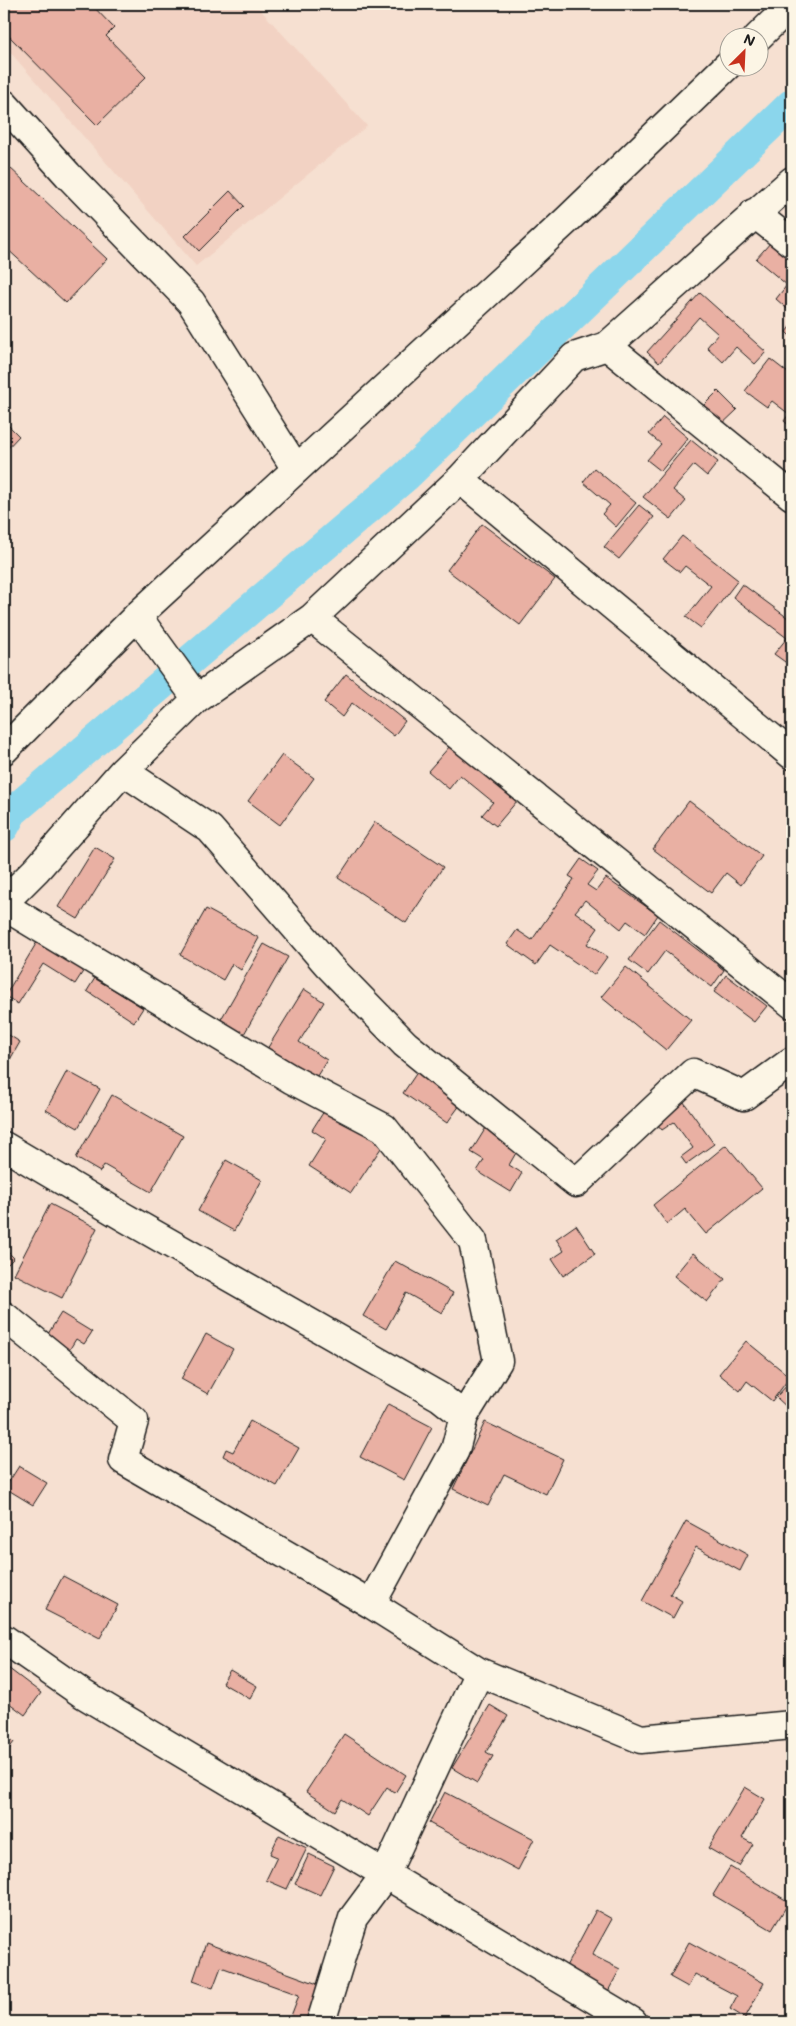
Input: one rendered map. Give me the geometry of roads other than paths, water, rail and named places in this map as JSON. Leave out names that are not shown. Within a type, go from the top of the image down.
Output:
[{"type":"street","points":[[767,28],[792,4]]},
{"type":"street","points":[[4,750],[137,616],[566,221],[718,75]]},
{"type":"street","points":[[4,104],[68,175],[191,302],[296,469]]},
{"type":"street","points":[[371,1604],[454,1450],[464,1416],[498,1361],[473,1241],[384,1128],[291,1078],[4,904],[122,771],[197,699],[312,618],[460,478],[574,357],[606,346],[754,213],[792,182]]},
{"type":"street","points":[[754,213],[792,244]]},
{"type":"street","points":[[606,346],[792,496]]},
{"type":"street","points":[[460,478],[792,755]]},
{"type":"street","points":[[137,616],[197,699]]},
{"type":"street","points":[[312,618],[792,1004]]},
{"type":"street","points":[[122,771],[210,828],[328,965],[405,1044],[576,1183],[692,1074],[744,1096],[792,1061]]},
{"type":"street","points":[[4,1146],[124,1218],[440,1398],[464,1416]]},
{"type":"street","points":[[4,1316],[134,1421],[123,1460],[371,1604],[479,1672],[641,1740],[792,1725]]},
{"type":"street","points":[[4,1639],[83,1694],[633,2022]]},
{"type":"street","points":[[321,2022],[353,1918],[385,1875],[479,1672]]},
{"type":"waterway","points":[[4,827],[12,812],[405,477],[792,104]]}]
